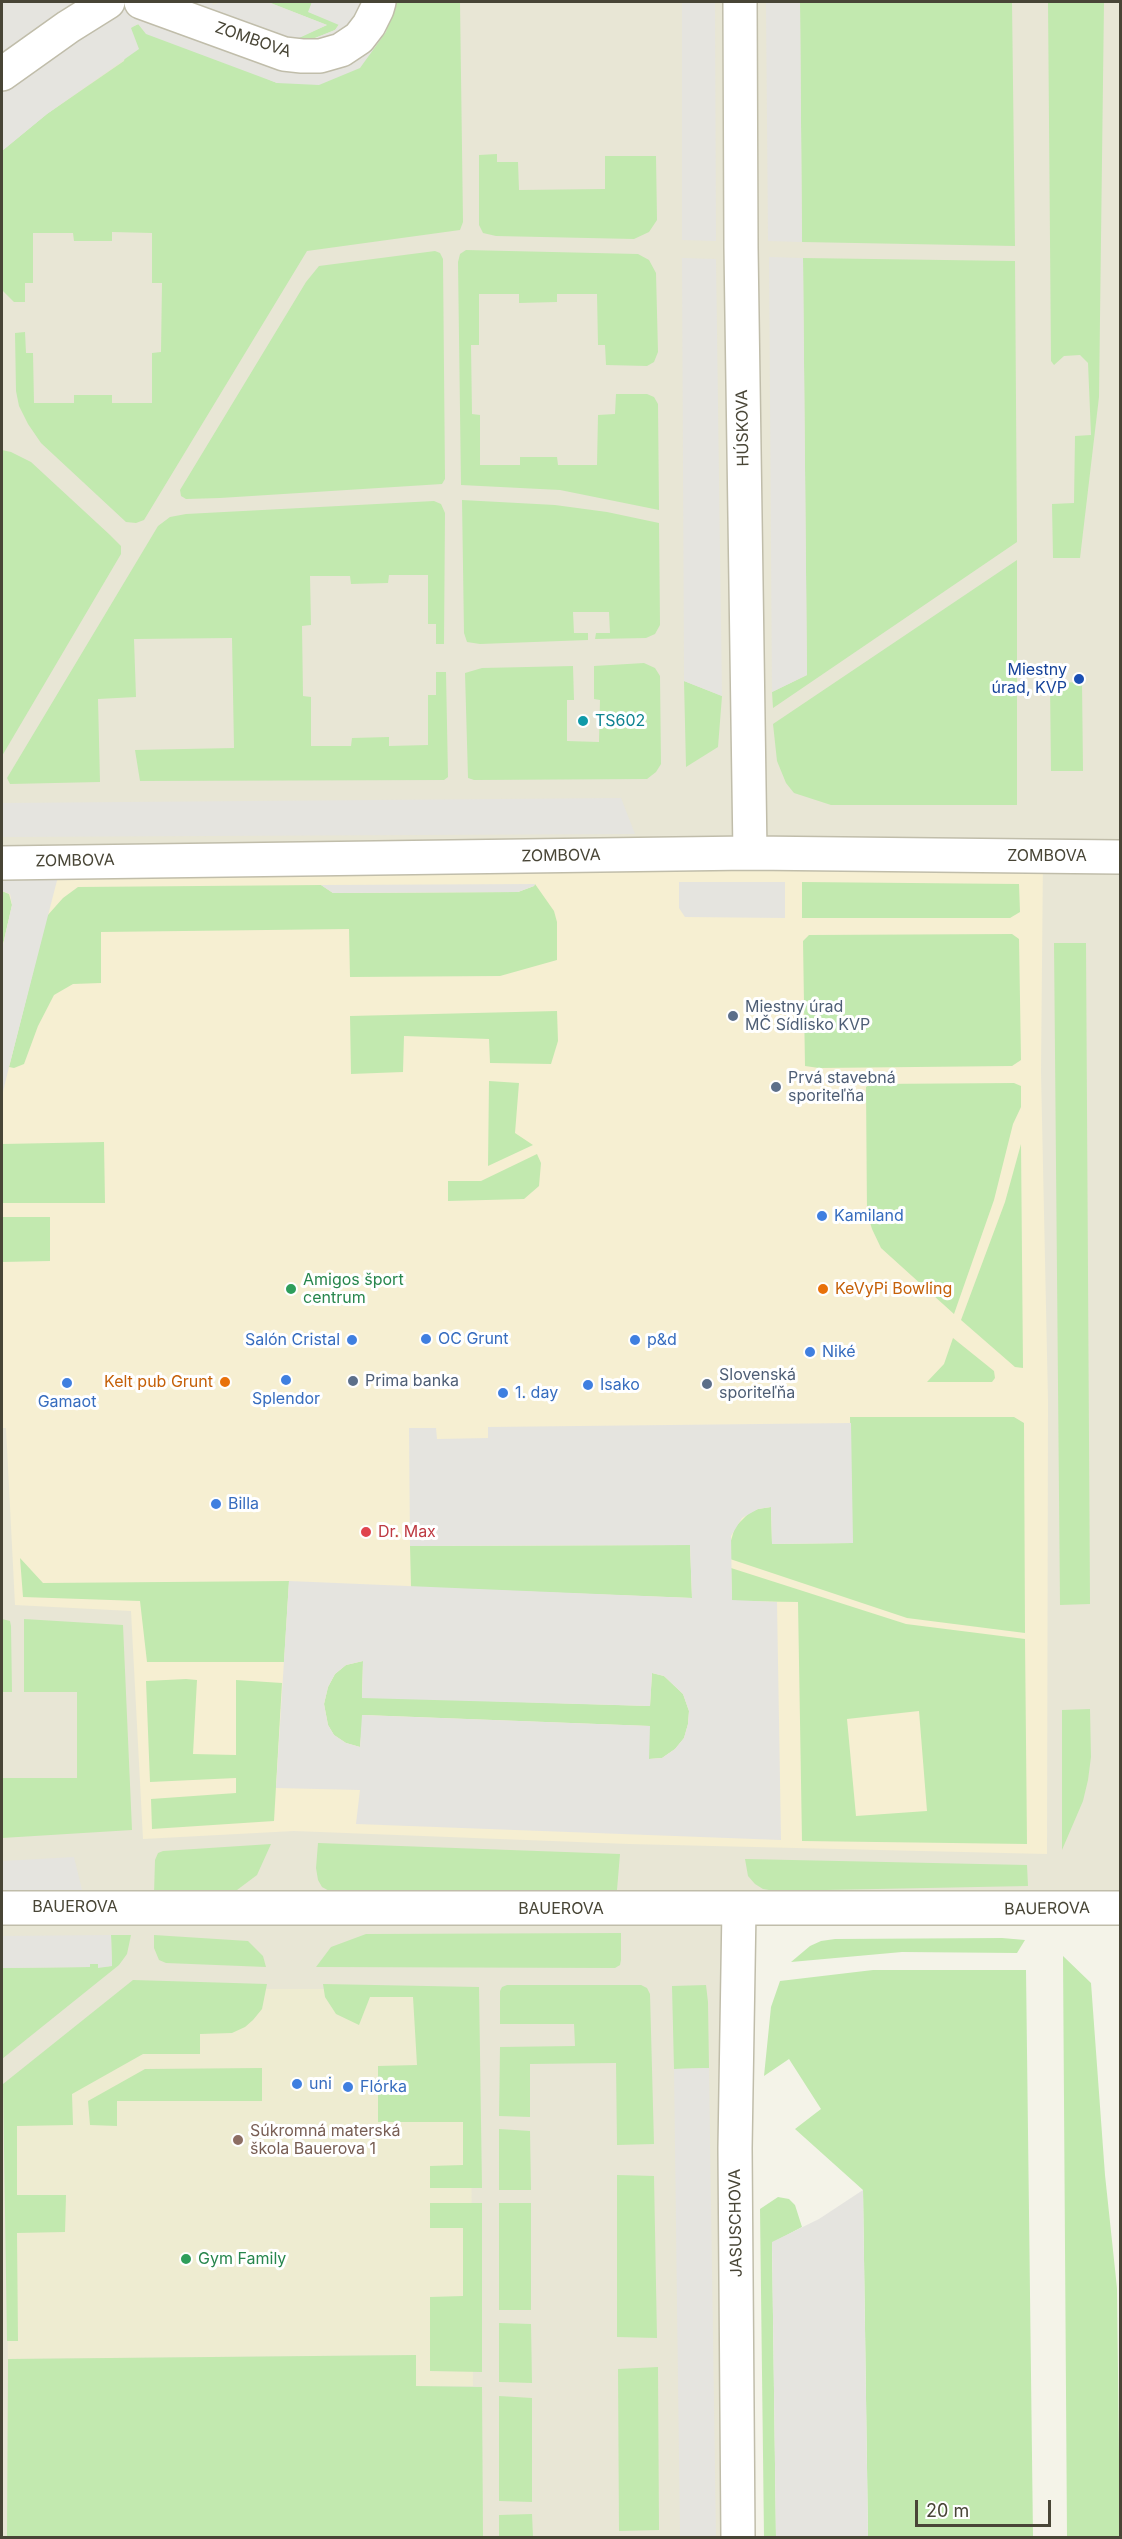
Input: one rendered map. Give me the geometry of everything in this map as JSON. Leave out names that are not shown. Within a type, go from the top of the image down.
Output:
[{"type":"street","points":[[2,74],[108,2]]},
{"type":"street","name":"ZOMBOVA","points":[[141,2],[284,54],[302,56],[320,56],[341,50],[358,38],[369,25],[379,2]]},
{"type":"street","name":"HÚSKOVA","points":[[740,2],[741,248],[750,854]]},
{"type":"street","name":"ZOMBOVA","points":[[2,863],[750,854],[1120,857]]},
{"type":"street","name":"BAUEROVA","points":[[2,1908],[739,1910],[1120,1908]]},
{"type":"street","name":"JASUSCHOVA","points":[[738,2538],[735,2148],[739,1910]]},
{"type":"shaded area","points":[[2,2],[1120,2],[1120,1908],[739,1910],[738,2537],[2,2538]]},
{"type":"shaded area","points":[[2,2],[212,2],[213,5],[221,2],[268,2],[327,25],[297,39],[303,39],[315,38],[335,30],[339,25],[308,12],[312,2],[394,2],[386,32],[360,68],[319,85],[277,83],[146,34],[138,24],[131,28],[139,49],[47,114],[2,151]]},
{"type":"shaded area","points":[[682,2],[715,2],[716,241],[682,240]]},
{"type":"shaded area","points":[[766,2],[800,2],[802,242],[768,241]]},
{"type":"shaded area","points":[[769,257],[803,258],[807,675],[772,692]]},
{"type":"shaded area","points":[[682,258],[716,259],[722,696],[684,681]]},
{"type":"shaded area","points":[[621,798],[635,834],[2,837],[2,803]]},
{"type":"shaded area","points":[[1043,856],[1041,1072],[1048,1401],[1047,1854],[629,1844],[294,1831],[143,1839],[131,1611],[15,1605],[6,1428],[2,1428],[2,863]]},
{"type":"shaded area","points":[[62,861],[2,1096],[2,949],[12,905],[10,894],[2,891],[2,863]]},
{"type":"shaded area","points":[[679,882],[785,882],[785,918],[685,917],[679,908]]},
{"type":"shaded area","points":[[535,884],[518,892],[333,893],[321,885]]},
{"type":"shaded area","points":[[851,1423],[853,1543],[772,1544],[771,1507],[758,1509],[742,1518],[731,1536],[732,1600],[777,1602],[781,1840],[356,1824],[360,1790],[276,1788],[289,1581],[692,1598],[690,1545],[410,1546],[409,1428],[436,1428],[437,1439],[488,1438],[488,1427]],"holes":[[[363,1661],[362,1698],[650,1706],[652,1673],[664,1676],[683,1694],[689,1711],[684,1738],[675,1749],[662,1758],[649,1759],[650,1726],[362,1715],[360,1747],[346,1743],[334,1735],[328,1725],[324,1704],[328,1687],[335,1674],[346,1665]]]},
{"type":"shaded area","points":[[74,1857],[83,1894],[2,1894],[2,1861]]},
{"type":"shaded area","points":[[111,1935],[112,1966],[98,1968],[98,1964],[90,1964],[90,1967],[2,1968],[2,1936]]},
{"type":"shaded area","name":"Súkromná materská škola Bauerova 1","points":[[266,1989],[470,1989],[473,2386],[415,2386],[415,2355],[8,2359],[4,2093]]},
{"type":"shaded area","points":[[709,2068],[716,2537],[680,2537],[674,2069]]},
{"type":"shaded area","points":[[863,2190],[868,2537],[776,2537],[772,2242],[819,2219]]},
{"type":"green space","points":[[268,2],[312,2],[309,12],[339,24],[335,30],[315,38],[295,39],[327,25]]},
{"type":"green space","points":[[394,2],[460,2],[463,222],[460,230],[307,251],[144,520],[136,523],[126,522],[41,443],[28,424],[19,406],[16,391],[15,333],[25,332],[26,353],[33,353],[34,403],[74,403],[74,395],[112,395],[112,403],[152,403],[152,353],[161,352],[162,283],[152,283],[152,233],[112,232],[112,241],[74,241],[73,233],[33,233],[33,283],[25,283],[25,302],[14,302],[2,290],[2,151],[47,114],[124,61],[131,27],[139,24],[277,83]]},
{"type":"green space","points":[[800,2],[1012,2],[1015,246],[802,242]]},
{"type":"green space","points":[[1048,2],[1104,2],[1099,397],[1080,558],[1053,558],[1052,504],[1074,503],[1075,436],[1091,435],[1088,363],[1080,355],[1064,356],[1054,365],[1051,361]]},
{"type":"green space","points":[[497,154],[497,162],[518,162],[519,190],[605,189],[605,156],[656,156],[657,220],[649,232],[634,239],[496,236],[483,233],[479,225],[479,155]]},
{"type":"green space","points":[[466,250],[638,254],[649,260],[656,273],[658,352],[654,362],[647,366],[606,365],[605,345],[598,345],[597,294],[557,294],[557,302],[519,303],[519,294],[479,294],[479,345],[471,345],[472,414],[480,415],[480,465],[520,465],[520,457],[557,457],[558,465],[597,465],[598,415],[615,414],[616,394],[647,394],[654,397],[658,404],[659,510],[560,490],[461,485],[458,262],[460,254]]},
{"type":"green space","points":[[435,251],[440,253],[443,259],[445,479],[442,484],[220,498],[186,499],[181,496],[180,490],[306,282],[319,266]]},
{"type":"green space","points":[[803,258],[1015,261],[1017,542],[773,708],[772,692],[807,675]]},
{"type":"green space","points":[[2,450],[31,462],[121,546],[121,554],[2,756]]},
{"type":"green space","points":[[462,500],[555,505],[607,512],[659,523],[660,625],[655,634],[646,638],[595,639],[596,633],[610,633],[609,612],[573,612],[574,633],[588,633],[588,640],[480,644],[467,642],[464,633]]},
{"type":"green space","points":[[434,501],[441,504],[445,513],[444,644],[436,644],[436,624],[428,624],[428,575],[389,575],[388,583],[351,584],[350,576],[310,576],[311,625],[302,626],[303,696],[311,697],[311,746],[351,746],[352,738],[389,737],[389,746],[428,745],[428,695],[436,695],[436,672],[446,672],[448,777],[444,780],[140,781],[135,750],[234,748],[232,638],[134,639],[136,697],[98,699],[100,782],[10,784],[7,778],[158,526],[170,517],[186,514]]},
{"type":"green space","points":[[1017,560],[1017,805],[831,805],[794,793],[786,783],[777,761],[773,724]]},
{"type":"green space","points":[[644,663],[655,668],[660,676],[661,764],[656,772],[647,779],[474,780],[468,778],[465,673],[482,668],[573,666],[574,700],[567,700],[567,741],[599,742],[600,700],[594,699],[594,666]]},
{"type":"green space","points":[[684,681],[722,696],[718,747],[686,767]]},
{"type":"green space","points":[[1082,682],[1083,771],[1051,771],[1050,683]]},
{"type":"green space","points":[[802,882],[1019,884],[1020,912],[1010,918],[802,918]]},
{"type":"green space","points":[[535,884],[554,911],[557,922],[557,960],[500,976],[350,977],[349,929],[101,932],[101,983],[73,984],[54,995],[38,1026],[24,1064],[14,1068],[9,1067],[47,916],[63,898],[78,887],[321,885],[333,893],[518,892]]},
{"type":"green space","points":[[2,891],[9,894],[12,905],[2,949]]},
{"type":"green space","points":[[1012,934],[1019,939],[1021,1060],[1012,1066],[819,1068],[805,1066],[803,941],[809,935]]},
{"type":"green space","points":[[1054,943],[1086,943],[1090,1604],[1060,1605]]},
{"type":"green space","points":[[557,1011],[558,1041],[551,1064],[490,1063],[489,1039],[404,1036],[403,1072],[351,1074],[350,1016]]},
{"type":"green space","points":[[489,1081],[519,1083],[515,1133],[533,1145],[488,1166]]},
{"type":"green space","points":[[1014,1083],[1021,1086],[1021,1107],[1013,1124],[994,1200],[954,1314],[881,1248],[872,1229],[867,1213],[866,1087],[871,1084]]},
{"type":"green space","points":[[104,1142],[105,1203],[2,1203],[2,1144]]},
{"type":"green space","points":[[1021,1144],[1023,1368],[1015,1367],[961,1320],[1005,1202]]},
{"type":"green space","points":[[537,1154],[541,1163],[539,1186],[524,1199],[448,1201],[448,1181],[481,1181]]},
{"type":"green space","points":[[2,1217],[50,1217],[50,1261],[2,1262]]},
{"type":"green space","points":[[953,1338],[994,1371],[995,1378],[992,1382],[927,1382],[944,1364]]},
{"type":"green space","points":[[850,1417],[1014,1417],[1024,1423],[1025,1633],[907,1618],[730,1559],[730,1544],[735,1527],[749,1513],[771,1507],[772,1544],[852,1543]]},
{"type":"green space","points":[[690,1545],[692,1598],[411,1587],[410,1546]]},
{"type":"green space","points":[[20,1558],[43,1583],[289,1581],[284,1662],[147,1662],[140,1601],[23,1597]]},
{"type":"green space","points":[[731,1568],[906,1624],[1025,1639],[1027,1844],[802,1841],[798,1602],[732,1601]],"holes":[[[919,1711],[927,1811],[856,1816],[847,1719]]]},
{"type":"green space","points":[[2,1619],[10,1621],[11,1626],[12,1692],[2,1692]]},
{"type":"green space","points":[[24,1619],[123,1625],[132,1830],[2,1838],[2,1778],[77,1778],[77,1692],[24,1692]]},
{"type":"green space","points":[[363,1661],[362,1697],[650,1706],[652,1673],[664,1676],[683,1694],[689,1711],[688,1724],[684,1738],[675,1749],[662,1758],[649,1759],[649,1726],[363,1715],[360,1747],[346,1743],[334,1735],[328,1725],[324,1704],[328,1687],[335,1674],[346,1665]]},
{"type":"green space","points":[[197,1680],[193,1754],[236,1755],[236,1680],[282,1683],[274,1821],[152,1829],[151,1799],[236,1793],[236,1778],[150,1782],[146,1681]]},
{"type":"green space","points":[[1090,1709],[1091,1757],[1088,1780],[1083,1801],[1062,1850],[1062,1710]]},
{"type":"green space","points":[[318,1843],[620,1854],[617,1890],[333,1893],[322,1887],[318,1880],[316,1868]]},
{"type":"green space","points":[[271,1844],[257,1875],[233,1893],[154,1894],[155,1860],[158,1853]]},
{"type":"green space","points":[[745,1859],[1027,1865],[1028,1886],[775,1891],[763,1889],[755,1884],[748,1876]]},
{"type":"green space","points":[[621,1933],[621,1960],[620,1965],[615,1968],[316,1967],[331,1947],[366,1934]]},
{"type":"green space","points":[[111,1935],[131,1935],[127,1954],[119,1965],[2,2059],[2,1968],[89,1967],[90,1964],[98,1964],[98,1967],[112,1966]]},
{"type":"green space","points":[[154,1935],[248,1941],[263,1956],[266,1967],[166,1963],[159,1960],[154,1948]]},
{"type":"green space","points":[[1002,1938],[1025,1940],[1017,1953],[902,1952],[791,1962],[810,1946],[821,1941],[835,1939]]},
{"type":"green space","points":[[1063,1956],[1091,1983],[1105,2175],[1117,2288],[1120,2537],[1067,2537]]},
{"type":"green space","points":[[873,1970],[1026,1970],[1033,2537],[868,2537],[863,2190],[795,2129],[821,2109],[789,2059],[764,2076],[771,2007],[780,1981]]},
{"type":"green space","points":[[133,1980],[267,1984],[262,2009],[253,2020],[232,2033],[200,2034],[200,2054],[143,2054],[72,2094],[73,2125],[17,2126],[17,2195],[66,2195],[65,2232],[17,2233],[18,2341],[7,2341],[3,2084]]},
{"type":"green space","points":[[323,1984],[479,1987],[482,2188],[430,2188],[430,2166],[463,2165],[463,2122],[378,2122],[378,2066],[417,2065],[413,1997],[370,1997],[359,2025],[336,2014],[325,1997]]},
{"type":"green space","points":[[507,1985],[641,1985],[647,1988],[650,1994],[654,2144],[617,2145],[616,2063],[530,2064],[530,2117],[499,2116],[500,2047],[575,2046],[574,2024],[500,2024],[500,1991]]},
{"type":"green space","points":[[706,1985],[709,2068],[674,2069],[672,1986]]},
{"type":"green space","points":[[262,2068],[262,2101],[117,2101],[117,2126],[90,2125],[88,2101],[145,2069]]},
{"type":"green space","points":[[499,2129],[530,2131],[531,2190],[499,2190]]},
{"type":"green space","points":[[617,2175],[654,2176],[657,2338],[617,2337]]},
{"type":"green space","points":[[778,2197],[789,2199],[795,2205],[802,2227],[772,2243],[776,2538],[764,2537],[760,2209]]},
{"type":"green space","points":[[430,2203],[482,2203],[482,2372],[430,2371],[430,2297],[463,2296],[463,2228],[430,2228]]},
{"type":"green space","points":[[499,2203],[531,2203],[531,2310],[499,2310]]},
{"type":"green space","points":[[499,2323],[531,2324],[532,2383],[499,2382]]},
{"type":"green space","points":[[416,2355],[416,2386],[482,2387],[483,2537],[7,2537],[8,2359]]},
{"type":"green space","points":[[658,2367],[659,2530],[619,2531],[618,2369]]},
{"type":"green space","points":[[499,2396],[532,2398],[532,2502],[499,2501]]},
{"type":"green space","points":[[532,2514],[533,2537],[499,2537],[499,2515]]},
{"type":"place","name":"Miestny úrad, KVP","points":[[1079,679]]},
{"type":"place","name":"TS602","points":[[583,721]]},
{"type":"place","name":"Miestny úrad MČ Sídlisko KVP","points":[[733,1016]]},
{"type":"place","name":"Prvá stavebná sporiteľňa","points":[[776,1087]]},
{"type":"place","name":"Kamiland","points":[[822,1216]]},
{"type":"place","name":"Amigos šport centrum","points":[[291,1289]]},
{"type":"place","name":"KeVyPi Bowling","points":[[823,1289]]},
{"type":"place","name":"OC Grunt","points":[[426,1339]]},
{"type":"place","name":"Salón Cristal","points":[[352,1340]]},
{"type":"place","name":"p&d","points":[[635,1340]]},
{"type":"place","name":"Niké","points":[[810,1352]]},
{"type":"place","name":"Splendor","points":[[286,1380]]},
{"type":"place","name":"Prima banka","points":[[353,1381]]},
{"type":"place","name":"Kelt pub Grunt","points":[[225,1382]]},
{"type":"place","name":"Gamaot","points":[[67,1383]]},
{"type":"place","name":"Slovenská sporiteľňa","points":[[707,1384]]},
{"type":"place","name":"Isako","points":[[588,1385]]},
{"type":"place","name":"1. day","points":[[503,1393]]},
{"type":"place","name":"Billa","points":[[216,1504]]},
{"type":"place","name":"Dr. Max","points":[[366,1532]]},
{"type":"place","name":"uni","points":[[297,2084]]},
{"type":"place","name":"Flórka","points":[[348,2087]]},
{"type":"place","name":"Súkromná materská škola Bauerova 1","points":[[238,2140]]},
{"type":"place","name":"Gym Family","points":[[186,2259]]}]
